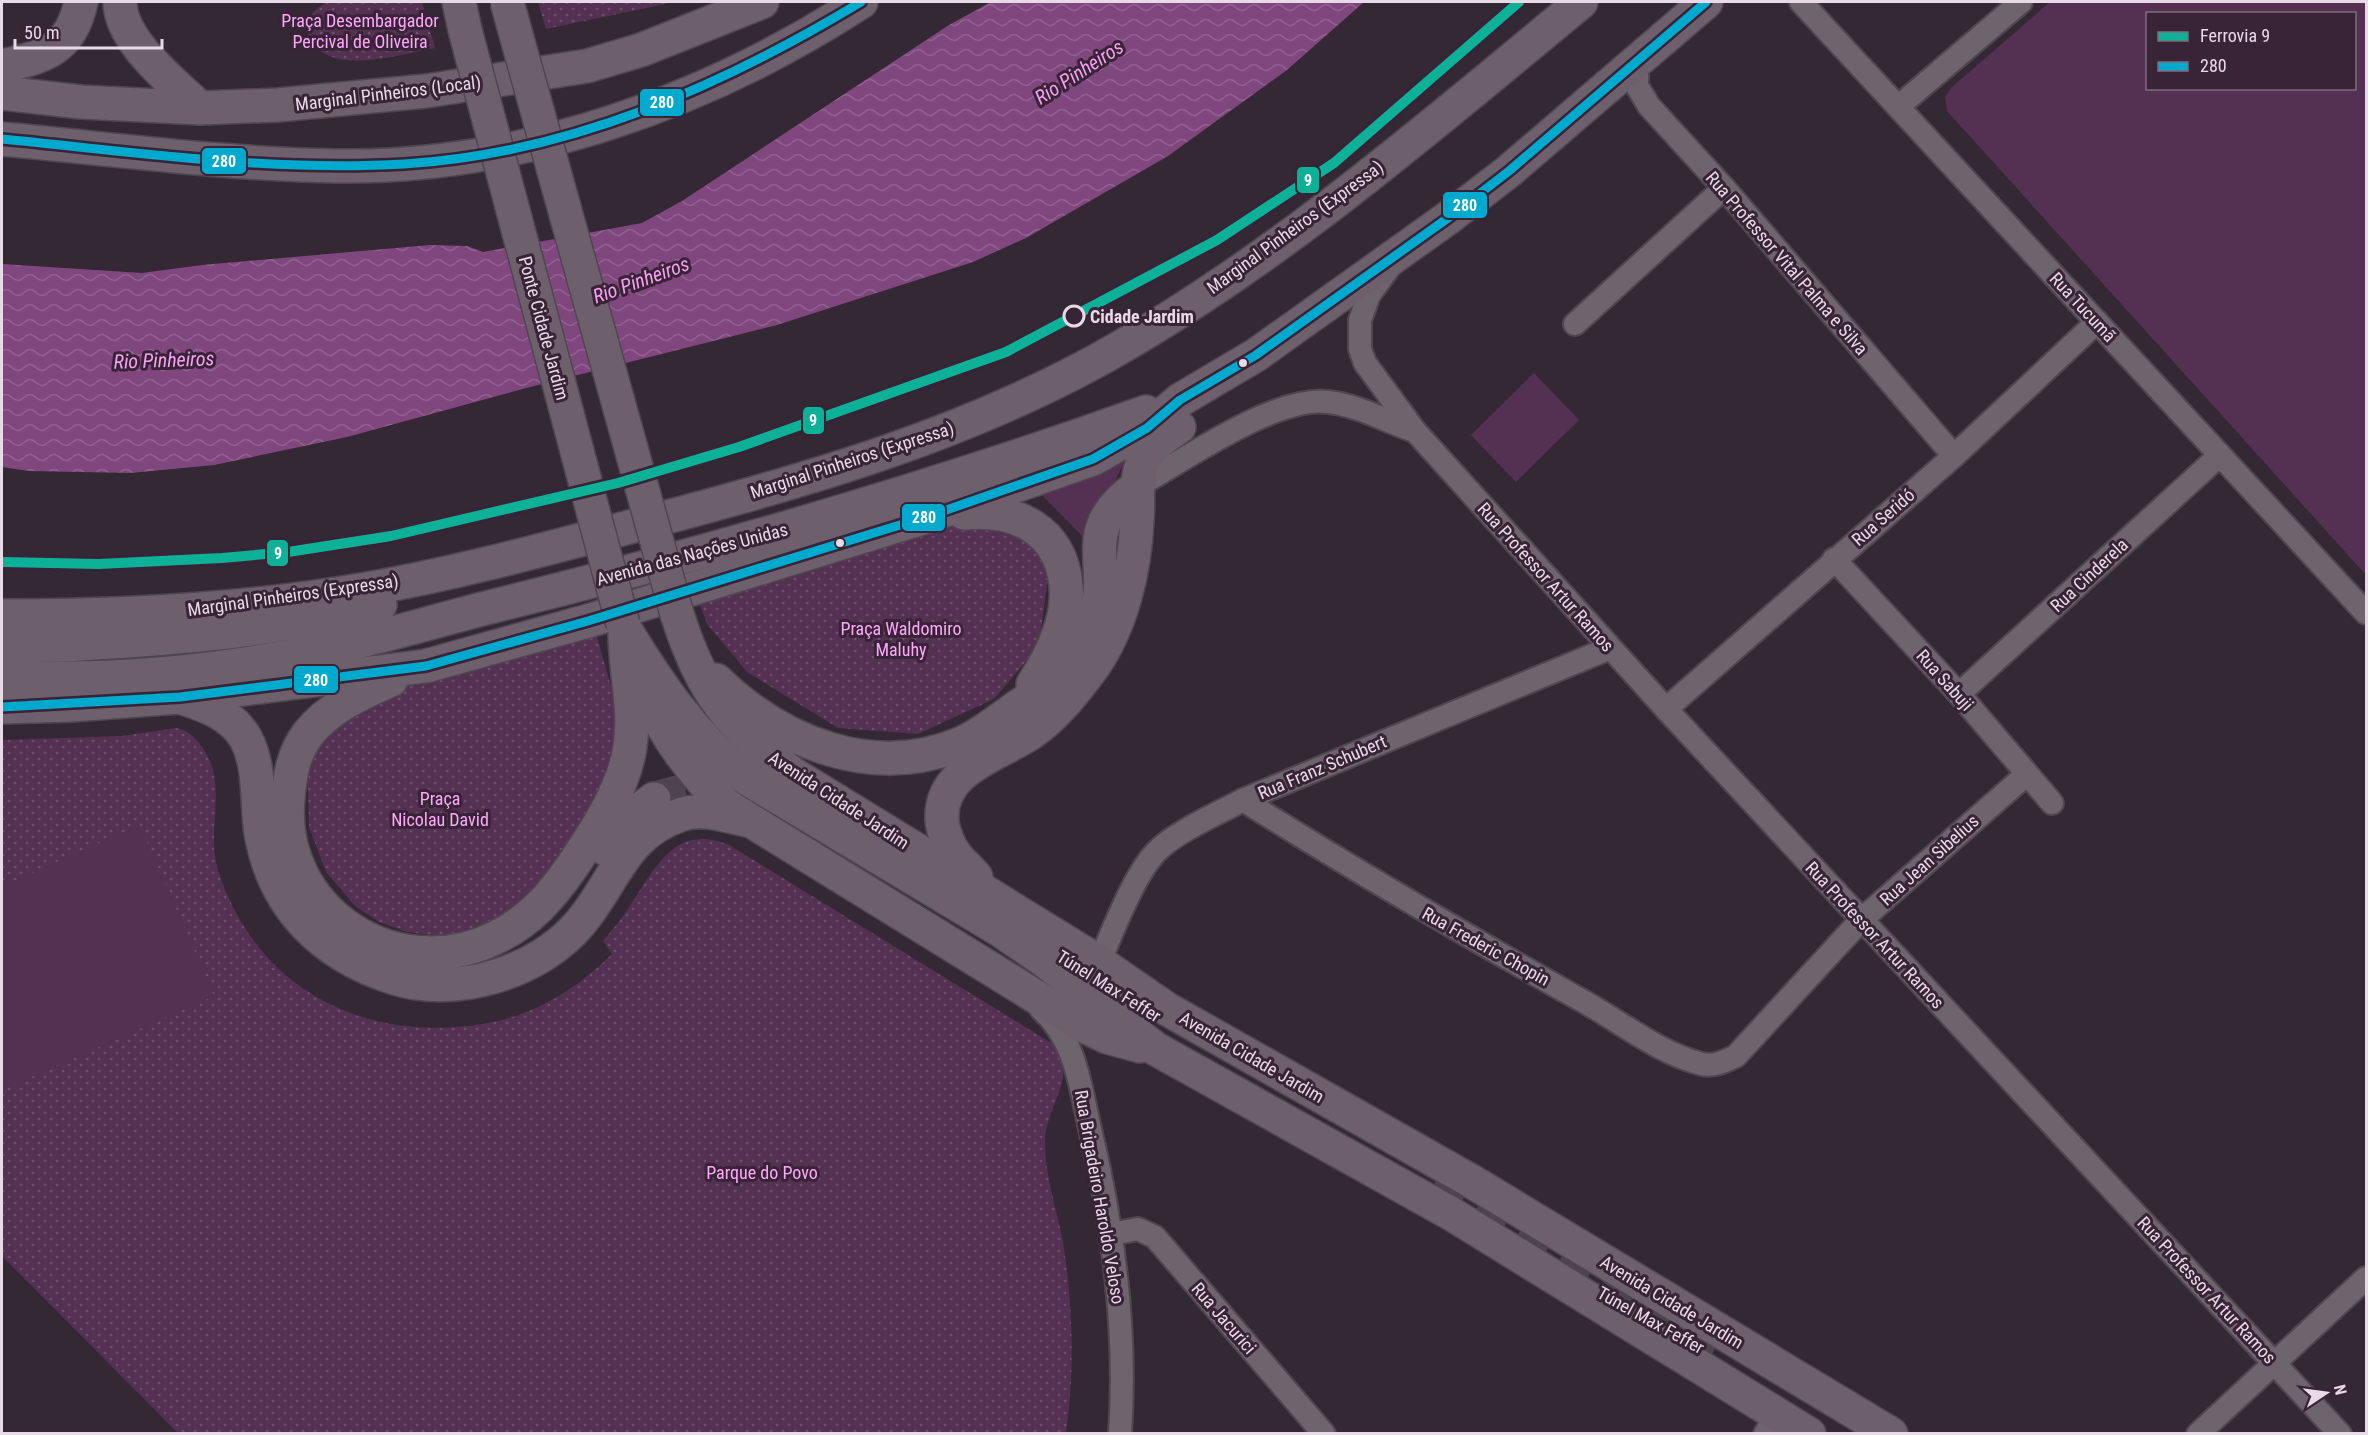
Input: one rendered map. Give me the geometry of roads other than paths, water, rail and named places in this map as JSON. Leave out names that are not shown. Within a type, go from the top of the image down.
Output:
[{"type":"highway","points":[[2,66],[45,54],[58,46],[73,30],[81,2]]},
{"type":"highway","points":[[120,2],[125,25],[136,44],[200,108]]},
{"type":"highway","name":"Avenida Cidade Jardim","points":[[507,2],[689,653],[703,682],[723,712],[751,742],[793,774],[1099,962],[1167,1009],[1471,1181],[1891,1434]]},
{"type":"highway","name":"Marginal Pinheiros (Local)","points":[[2,93],[81,102],[200,108],[278,105],[426,91],[587,66],[641,50],[762,2]]},
{"type":"highway","points":[[2,139],[337,166],[430,162],[509,150],[585,130],[746,68],[861,2]]},
{"type":"highway","name":"Marginal Pinheiros (Expressa)","points":[[2,615],[115,616],[224,608],[368,589],[504,558],[811,477],[919,441],[1020,400],[1100,358],[1170,315],[1288,236],[1402,150],[1581,2]]},
{"type":"highway","points":[[993,897],[957,856],[948,842],[942,825],[941,805],[954,782],[972,766],[1043,724],[1094,665],[1115,626],[1128,582],[1137,519],[1138,486],[1144,459],[1155,445],[1203,408],[1256,355],[1509,171],[1706,2]]},
{"type":"highway","name":"Ponte Cidade Jardim","points":[[463,19],[624,627]]},
{"type":"highway","name":"Avenida das Nações Unidas","points":[[2,706],[72,705],[187,683],[426,666],[588,621],[929,516],[1093,459],[1147,428],[1180,400],[1256,355]]},
{"type":"highway","name":"Avenida das Nações Unidas","points":[[2,676],[81,677],[187,683],[250,663],[325,649],[579,585],[862,507],[1180,400]]},
{"type":"highway","points":[[689,653],[733,696],[773,723],[816,744],[857,758],[891,760],[923,756],[961,744],[987,730],[1039,693],[1078,651],[1094,619],[1100,583],[1101,531],[1105,517],[1115,504],[1138,486]]},
{"type":"highway","points":[[929,516],[978,511],[1001,513],[1022,519],[1040,531],[1060,563],[1066,585],[1065,605],[1058,637],[1041,671],[1017,707]]},
{"type":"highway","points":[[2,646],[75,645],[219,635],[313,622],[457,587],[504,558]]},
{"type":"highway","points":[[426,666],[351,699],[331,712],[308,734],[297,751],[290,774],[286,815],[293,852],[305,882],[324,908],[351,929],[378,944],[404,953],[434,953],[492,939],[535,914],[554,894],[579,855],[619,784],[626,767],[632,722],[624,627]]},
{"type":"highway","name":"Avenida Cidade Jardim","points":[[624,627],[642,683],[668,737],[709,788],[750,811],[1013,983],[1080,1024],[1107,1037],[1156,1049]]},
{"type":"highway","name":"Avenida Cidade Jardim","points":[[624,627],[680,712],[720,757],[746,778],[1000,930],[1045,960],[1156,1049],[1450,1213],[1771,1424],[1809,1434]]},
{"type":"highway","points":[[2,656],[76,659],[178,656],[187,683],[237,726],[246,739],[252,756],[261,832],[270,870],[284,900],[304,927],[358,964],[396,979],[422,984],[452,984],[510,971],[536,959],[562,942],[580,923],[625,853],[650,830],[680,814],[694,811],[750,811],[932,910],[1091,1014],[1156,1049]]},
{"type":"highway","name":"Túnel Max Feffer","points":[[793,774],[821,802],[1215,1053],[1434,1184]]},
{"type":"highway","points":[[358,964],[431,972],[463,968],[516,950],[552,924],[572,903],[625,821],[654,799]]},
{"type":"highway","name":"Túnel Max Feffer","points":[[1450,1213],[1652,1319],[1848,1434]]},
{"type":"street","name":"Rua Tucumã","points":[[1801,2],[2367,613]]},
{"type":"street","points":[[1899,106],[2021,2]]},
{"type":"street","name":"Rua Professor Vital Palma e Silva","points":[[1637,63],[1637,86],[1642,96],[1954,456]]},
{"type":"street","points":[[1575,324],[1724,188]]},
{"type":"street","name":"Rua Professor Artur Ramos","points":[[1403,249],[1369,295],[1360,320],[1358,334],[1365,363],[1415,431],[1666,709],[2340,1434]]},
{"type":"street","name":"Rua Seridó","points":[[1666,709],[1834,559],[1954,456],[2097,322]]},
{"type":"street","name":"Rua Professor Artur Ramos","points":[[1138,486],[1245,425],[1301,402],[1328,401],[1357,409],[1415,431]]},
{"type":"street","name":"Rua Cinderela","points":[[1959,694],[2220,456]]},
{"type":"street","name":"Rua Sabuji","points":[[1834,559],[1959,694],[2052,803]]},
{"type":"street","name":"Rua Franz Schubert","points":[[1099,962],[1135,886],[1156,852],[1196,825],[1243,800],[1610,648]]},
{"type":"street","name":"Rua Jean Sibelius","points":[[1736,1056],[1861,920],[2027,774]]},
{"type":"street","name":"Rua Frederic Chopin","points":[[1243,800],[1414,906],[1675,1055],[1704,1065],[1721,1063],[1736,1056]]},
{"type":"street","name":"Rua Brigadeiro Haroldo Veloso","points":[[1013,983],[1053,1020],[1072,1053],[1098,1161],[1121,1304],[1123,1393],[1120,1434]]},
{"type":"street","name":"Rua Jacurici","points":[[1111,1234],[1138,1229],[1155,1237],[1324,1434]]},
{"type":"street","points":[[2198,1434],[2367,1278]]},
{"type":"water","name":"Rio Pinheiros","points":[[991,2],[1364,2],[1287,70],[1168,156],[1026,238],[973,262],[777,325],[530,387],[347,437],[214,465],[131,473],[29,471],[2,467],[2,264],[142,273],[202,265],[430,245],[467,246],[483,252],[642,223],[682,201],[949,25]]},
{"type":"tunnel","points":[[654,799],[692,790],[711,790],[731,794]]},
{"type":"tunnel","points":[[1434,1184],[1716,1347]]},
{"type":"rail line","name":"9","points":[[2,562],[99,564],[222,558],[288,552],[391,536],[618,483],[739,447],[1006,352],[1217,240],[1334,163],[1519,2]]},
{"type":"place","name":"Cidade Jardim","points":[[1074,316]]},
{"type":"park label","name":"Praça Desembargador Percival de Oliveira","points":[[360,30]]},
{"type":"park label","name":"Praça Waldomiro Maluhy","points":[[901,638]]},
{"type":"park label","name":"Praça Nicolau David","points":[[440,808]]},
{"type":"park label","name":"Parque do Povo","points":[[762,1172]]}]
